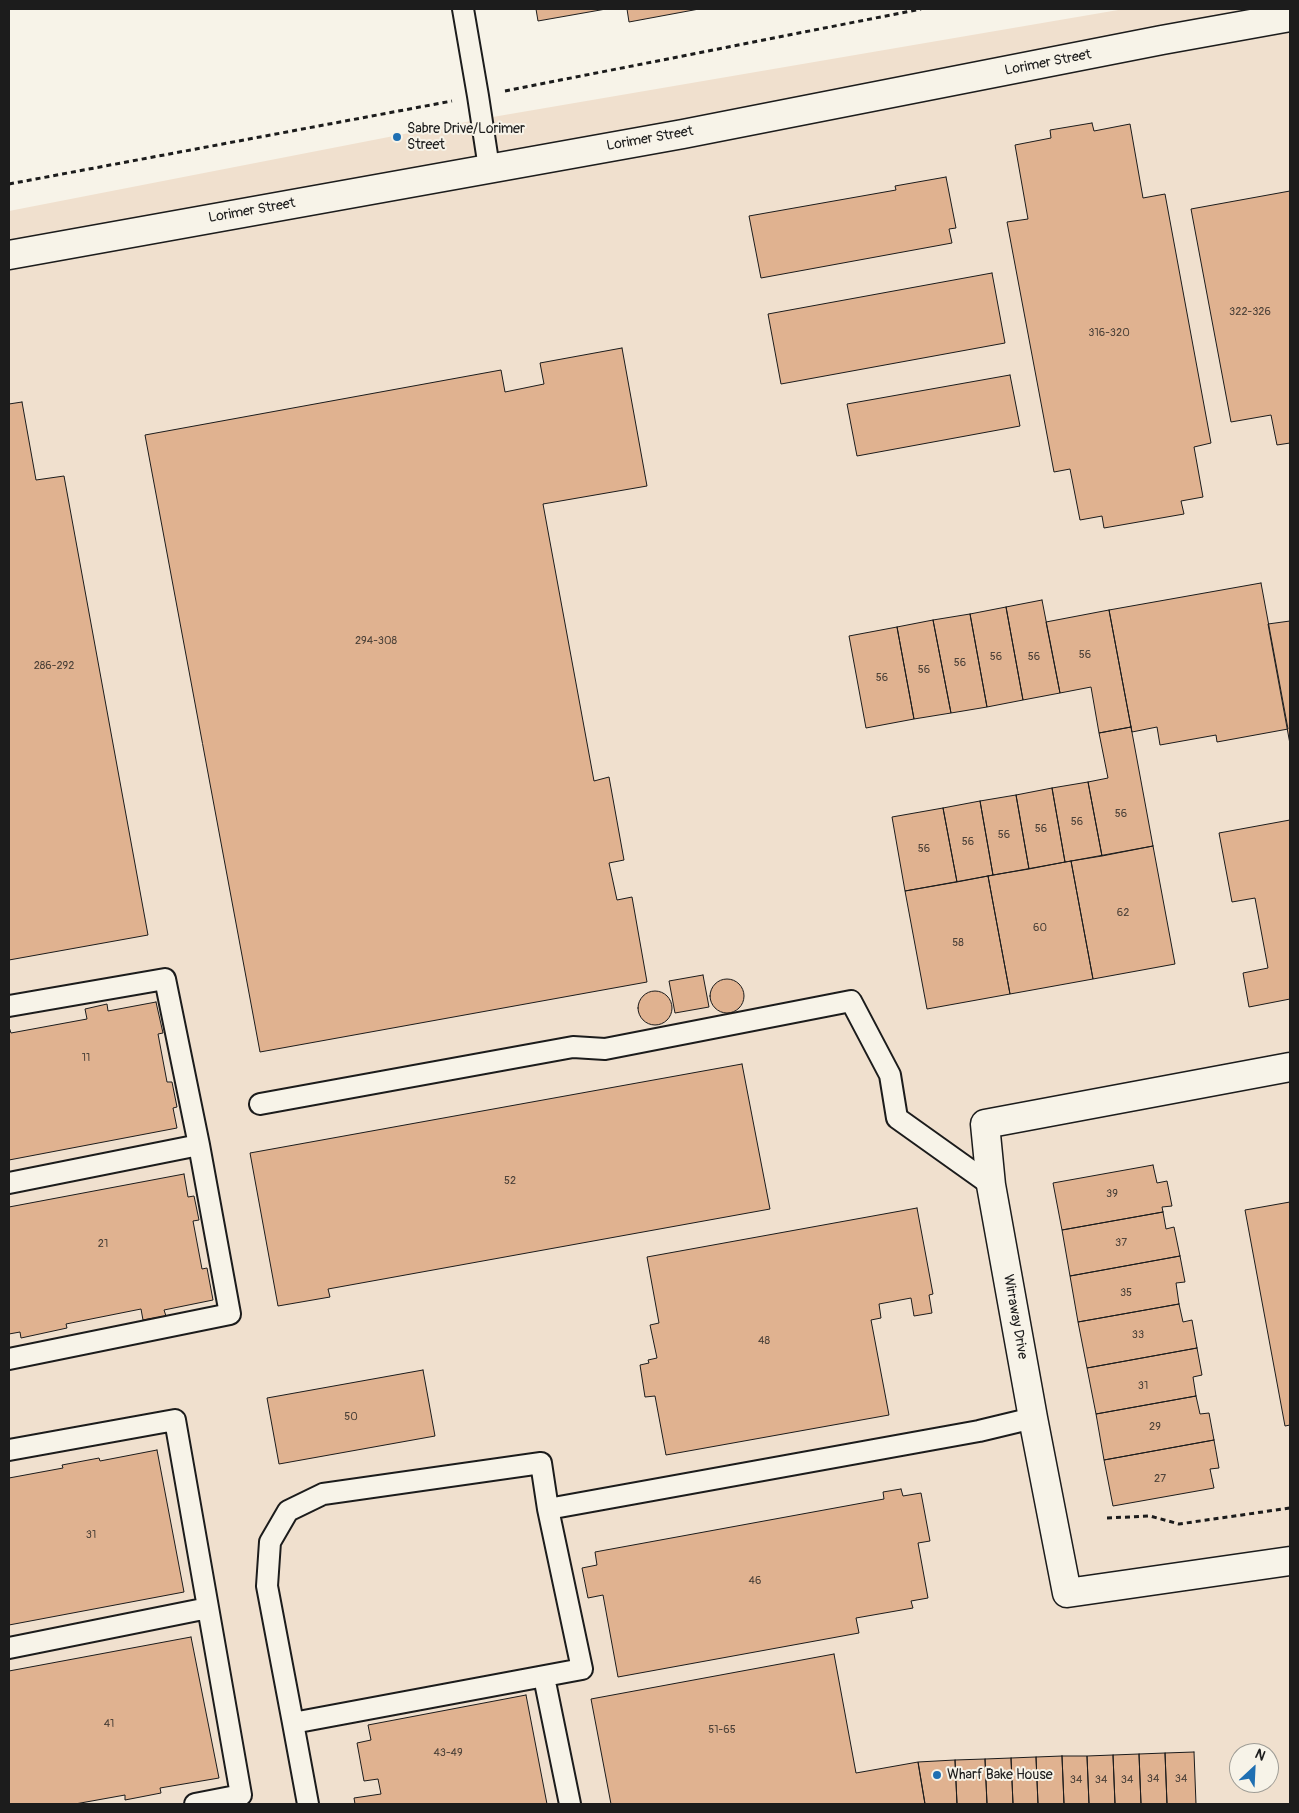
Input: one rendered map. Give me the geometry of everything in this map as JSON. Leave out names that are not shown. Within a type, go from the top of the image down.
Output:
[{"type":"street","name":"Lorimer Street","points":[[9,255],[683,134],[1162,40],[1290,17]]},
{"type":"street","name":"Wirraway Drive","points":[[1290,1067],[985,1124],[991,1185],[1067,1593],[1290,1561]]},
{"type":"lane","points":[[463,9],[489,168]]},
{"type":"lane","points":[[9,1006],[165,979],[199,1145],[230,1314],[9,1359]]},
{"type":"lane","points":[[260,1104],[573,1047],[605,1049],[851,1001],[890,1075],[898,1118],[991,1185]]},
{"type":"lane","points":[[9,1183],[199,1145]]},
{"type":"lane","points":[[548,1509],[970,1432],[1033,1418]]},
{"type":"lane","points":[[9,1450],[175,1420],[241,1795],[195,1804]]},
{"type":"lane","points":[[293,1723],[582,1669],[548,1509],[541,1463],[323,1494],[288,1511],[270,1542],[267,1586],[308,1804]]},
{"type":"lane","points":[[9,1648],[208,1608]]},
{"type":"lane","points":[[544,1676],[570,1804]]},
{"type":"path","points":[[1107,1518],[1150,1516],[1179,1524],[1290,1508]]},
{"type":"shaded area","points":[[1124,9],[1290,9],[1290,1804],[9,1804],[9,211],[481,119]]},
{"type":"building","points":[[536,9],[606,9],[538,21]]},
{"type":"building","points":[[627,9],[699,9],[629,22]]},
{"type":"building","points":[[1092,123],[1094,131],[1130,124],[1143,198],[1165,194],[1211,443],[1194,447],[1203,497],[1181,501],[1184,514],[1104,528],[1102,516],[1080,520],[1070,469],[1054,472],[1007,222],[1028,219],[1015,145],[1051,138],[1050,130]]},
{"type":"building","points":[[946,177],[956,228],[949,229],[952,243],[761,278],[749,216],[896,190],[895,186]]},
{"type":"building","points":[[1290,191],[1290,443],[1277,445],[1271,415],[1231,422],[1191,209]]},
{"type":"building","points":[[992,273],[1005,343],[781,384],[768,314]]},
{"type":"building","points":[[622,348],[647,486],[543,504],[594,781],[609,777],[624,860],[609,863],[617,900],[632,897],[647,982],[260,1052],[145,435],[501,370],[505,392],[544,384],[540,363]]},
{"type":"building","points":[[1010,375],[1020,426],[857,456],[847,404]]},
{"type":"building","points":[[22,402],[36,480],[64,476],[148,935],[9,960],[9,404]]},
{"type":"building","points":[[1261,583],[1288,729],[1217,742],[1216,735],[1160,745],[1157,727],[1132,732],[1109,610]]},
{"type":"building","points":[[1042,600],[1060,693],[1023,700],[1006,607]]},
{"type":"building","points":[[1006,607],[1023,700],[987,707],[970,614]]},
{"type":"building","points":[[1109,610],[1131,727],[1099,733],[1091,687],[1060,693],[1046,622]]},
{"type":"building","points":[[970,614],[987,707],[951,713],[933,620]]},
{"type":"building","points":[[933,620],[951,713],[914,719],[897,627]]},
{"type":"building","points":[[1290,621],[1290,744],[1268,624]]},
{"type":"building","points":[[897,627],[914,719],[866,728],[849,636]]},
{"type":"building","points":[[1131,727],[1153,846],[1102,856],[1088,782],[1108,778],[1099,733]]},
{"type":"building","points":[[1088,782],[1102,856],[1065,862],[1052,788]]},
{"type":"building","points":[[1052,788],[1065,862],[1029,869],[1016,795]]},
{"type":"building","points":[[1016,795],[1029,869],[993,875],[980,801]]},
{"type":"building","points":[[980,801],[993,875],[957,882],[943,808]]},
{"type":"building","points":[[943,808],[957,882],[905,891],[892,817]]},
{"type":"building","points":[[1290,820],[1290,999],[1249,1007],[1243,973],[1268,968],[1255,898],[1232,902],[1219,833]]},
{"type":"building","points":[[1153,846],[1175,964],[1093,979],[1071,861]]},
{"type":"building","points":[[1071,861],[1093,979],[1010,994],[988,876]]},
{"type":"building","points":[[988,876],[1010,994],[927,1009],[905,891]]},
{"type":"building","points":[[703,975],[709,1007],[675,1013],[669,981]]},
{"type":"building","points":[[727,979],[739,984],[744,996],[739,1008],[727,1013],[715,1008],[710,996],[715,984]]},
{"type":"building","points":[[655,991],[662,992],[667,996],[671,1001],[671,1015],[667,1020],[662,1024],[655,1025],[648,1024],[643,1020],[639,1015],[638,1008],[639,1001],[643,996],[648,992]]},
{"type":"building","points":[[156,1002],[163,1033],[158,1034],[167,1082],[172,1082],[177,1107],[173,1108],[177,1128],[9,1160],[9,1027],[11,1033],[87,1019],[85,1009],[107,1004],[108,1011]]},
{"type":"building","points":[[742,1064],[770,1209],[328,1289],[330,1297],[278,1306],[250,1153]]},
{"type":"building","points":[[1153,1165],[1157,1183],[1167,1181],[1172,1206],[1162,1207],[1163,1212],[1062,1230],[1053,1183]]},
{"type":"building","points":[[184,1174],[188,1197],[194,1196],[199,1220],[193,1221],[202,1269],[207,1268],[213,1300],[164,1310],[166,1316],[143,1320],[141,1309],[66,1324],[67,1328],[21,1338],[20,1332],[9,1334],[9,1207]]},
{"type":"building","points":[[1290,1202],[1290,1425],[1285,1426],[1245,1210]]},
{"type":"building","points":[[917,1208],[933,1294],[929,1295],[932,1313],[914,1316],[911,1298],[879,1304],[881,1318],[871,1320],[889,1415],[666,1455],[655,1396],[645,1397],[640,1365],[649,1363],[648,1360],[657,1358],[650,1325],[659,1323],[647,1257]]},
{"type":"building","points":[[1163,1212],[1166,1229],[1174,1227],[1180,1256],[1070,1276],[1062,1230]]},
{"type":"building","points":[[1180,1256],[1185,1282],[1176,1283],[1179,1304],[1078,1322],[1070,1276]]},
{"type":"building","points":[[1179,1304],[1183,1322],[1192,1320],[1197,1348],[1087,1368],[1078,1322]]},
{"type":"building","points":[[1197,1348],[1202,1375],[1193,1377],[1196,1396],[1096,1414],[1087,1368]]},
{"type":"building","points":[[423,1370],[435,1436],[279,1464],[267,1398]]},
{"type":"building","points":[[1196,1396],[1200,1414],[1209,1413],[1214,1440],[1104,1460],[1096,1414]]},
{"type":"building","points":[[1214,1440],[1219,1468],[1210,1469],[1214,1488],[1113,1506],[1104,1460]]},
{"type":"building","points":[[157,1450],[184,1592],[9,1625],[9,1478],[63,1468],[62,1465],[99,1458],[100,1461]]},
{"type":"building","points":[[901,1489],[903,1496],[921,1493],[930,1541],[918,1543],[928,1598],[911,1601],[913,1608],[856,1618],[859,1633],[618,1677],[603,1595],[588,1598],[582,1568],[597,1565],[595,1552],[884,1499],[883,1492]]},
{"type":"building","points":[[191,1637],[219,1778],[160,1788],[161,1793],[125,1800],[125,1795],[75,1804],[9,1804],[9,1671]]},
{"type":"building","points":[[834,1654],[856,1773],[918,1762],[925,1804],[611,1804],[591,1699]]},
{"type":"building","points":[[526,1695],[547,1804],[355,1804],[354,1798],[381,1794],[378,1779],[364,1781],[357,1743],[371,1740],[368,1725]]},
{"type":"building","points":[[1194,1752],[1196,1804],[1167,1804],[1165,1753]]},
{"type":"building","points":[[1165,1753],[1167,1804],[1141,1804],[1139,1754]]},
{"type":"building","points":[[1139,1754],[1141,1804],[1115,1804],[1113,1755]]},
{"type":"building","points":[[1113,1755],[1115,1804],[1089,1804],[1087,1756]]},
{"type":"building","points":[[1062,1756],[1087,1756],[1089,1804],[1064,1804]]},
{"type":"building","points":[[1062,1756],[1064,1804],[1038,1804],[1036,1757]]},
{"type":"building","points":[[1036,1757],[1038,1804],[1013,1804],[1011,1758]]},
{"type":"building","points":[[1011,1758],[1013,1804],[987,1804],[985,1759]]},
{"type":"building","points":[[985,1759],[987,1804],[957,1804],[955,1760]]},
{"type":"building","points":[[955,1760],[957,1804],[925,1804],[918,1762]]},
{"type":"place","name":"Sabre Drive/Lorimer Street","points":[[397,137]]},
{"type":"place","name":"Wharf Bake House","points":[[937,1775]]}]
